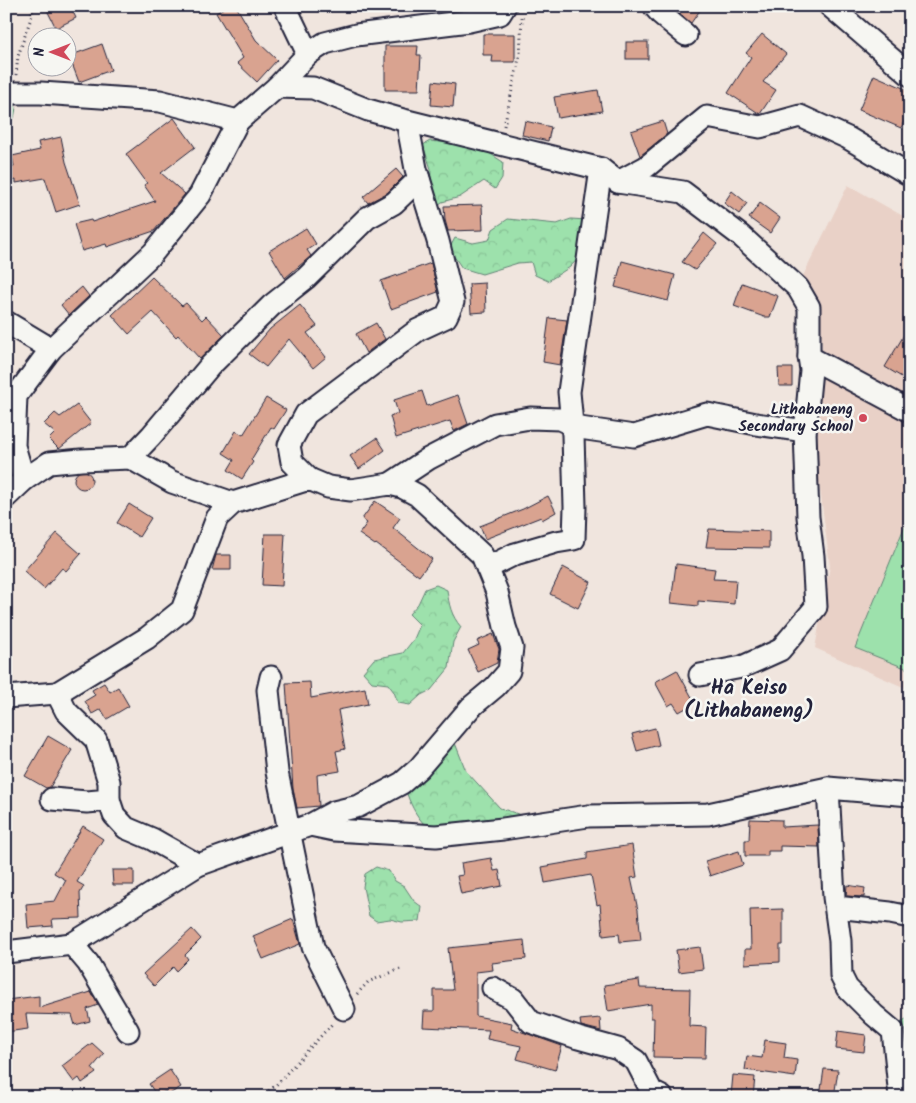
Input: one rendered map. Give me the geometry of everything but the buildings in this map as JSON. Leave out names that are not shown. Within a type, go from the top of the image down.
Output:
[{"type":"street","points":[[285,6],[308,54]]},
{"type":"street","points":[[654,6],[686,35]]},
{"type":"street","points":[[830,6],[910,75]]},
{"type":"street","points":[[24,480],[14,446],[16,396],[51,349],[153,253],[200,195],[238,121],[277,88],[308,54],[325,43],[348,37],[469,21],[500,14],[514,7]]},
{"type":"street","points":[[277,88],[313,88],[368,110],[407,121],[601,169],[618,182],[683,192],[741,236],[798,288],[809,307],[809,357],[811,370],[805,430],[808,516],[816,607],[780,650],[742,667],[700,675]]},
{"type":"street","points":[[16,93],[160,101],[238,121]]},
{"type":"street","points":[[618,182],[646,167],[707,117],[760,126],[800,116],[848,138],[910,175]]},
{"type":"street","points":[[407,121],[419,179],[438,241],[453,302],[446,317],[418,330],[306,414],[290,444],[292,462],[310,479],[328,487],[351,490],[390,484],[428,459],[495,424],[530,418],[560,419],[580,428],[634,436],[707,414],[756,424],[805,430]]},
{"type":"street","points":[[487,568],[515,554],[556,542],[574,539],[573,425],[569,392],[601,169]]},
{"type":"street","points":[[130,458],[210,366],[272,304],[306,278],[367,218],[394,203],[419,179]]},
{"type":"street","points":[[6,322],[51,349]]},
{"type":"street","points":[[809,357],[910,411]]},
{"type":"street","points":[[6,497],[24,480],[49,463],[130,458],[172,482],[233,503]]},
{"type":"street","points":[[6,697],[57,693],[147,638],[182,610],[217,518],[233,503],[310,479]]},
{"type":"street","points":[[6,952],[72,944],[198,865],[310,824],[334,812],[359,806],[402,783],[419,768],[471,707],[495,687],[509,670],[512,648],[497,592],[482,554],[417,495],[390,484]]},
{"type":"street","points":[[271,677],[268,690],[276,763],[314,947],[344,1009]]},
{"type":"street","points":[[57,693],[66,711],[96,740],[109,782],[109,800],[114,815],[126,828],[152,839],[198,865]]},
{"type":"street","points":[[310,824],[334,830],[436,836],[503,829],[588,816],[708,814],[828,788],[910,795]]},
{"type":"street","points":[[828,788],[841,976],[847,988],[892,1031],[900,1097]]},
{"type":"street","points":[[52,799],[87,802],[109,800]]},
{"type":"street","points":[[836,907],[910,917]]},
{"type":"street","points":[[72,944],[92,970],[128,1031]]},
{"type":"street","points":[[493,988],[513,999],[531,1022],[618,1049],[636,1060],[652,1092],[662,1097]]},
{"type":"path","points":[[16,93],[18,56],[32,15],[32,6]]},
{"type":"path","points":[[500,144],[520,54],[514,7]]},
{"type":"path","points":[[261,1097],[281,1080],[368,982],[400,969]]},
{"type":"shaded area","name":"Lithabaneng Secondary School","points":[[848,185],[910,220],[910,690],[815,648],[830,566],[814,443],[822,349],[820,308],[814,290],[802,278]]},
{"type":"green space","points":[[6,100],[12,101],[16,108],[14,118],[6,126]]},
{"type":"green space","points":[[430,141],[470,145],[486,151],[503,162],[502,178],[495,189],[484,181],[460,197],[442,202],[434,208],[430,188],[431,169],[423,145]]},
{"type":"green space","points":[[508,219],[557,224],[571,219],[587,220],[584,252],[570,267],[548,281],[535,275],[531,262],[518,263],[482,274],[462,268],[449,249],[455,238],[473,243],[489,240],[493,229]]},
{"type":"green space","points":[[910,513],[910,670],[855,648]]},
{"type":"green space","points":[[436,585],[447,590],[451,610],[461,627],[453,642],[449,668],[431,690],[421,695],[410,705],[398,703],[394,692],[388,684],[372,682],[363,672],[374,659],[403,653],[414,639],[420,625],[409,614],[418,604],[425,589]]},
{"type":"green space","points":[[455,743],[466,771],[500,808],[521,815],[514,820],[429,829],[425,825],[416,813],[407,794],[412,782]]},
{"type":"green space","points":[[376,867],[389,871],[395,881],[404,886],[414,901],[422,907],[420,921],[402,922],[390,919],[376,921],[369,916],[363,887],[365,874]]},
{"type":"green space","points":[[910,1017],[910,1094],[896,1024]]},
{"type":"place","name":"Lithabaneng Secondary School","points":[[863,418]]},
{"type":"district","name":"Ha Keiso (Lithabaneng)","points":[[749,698]]}]
